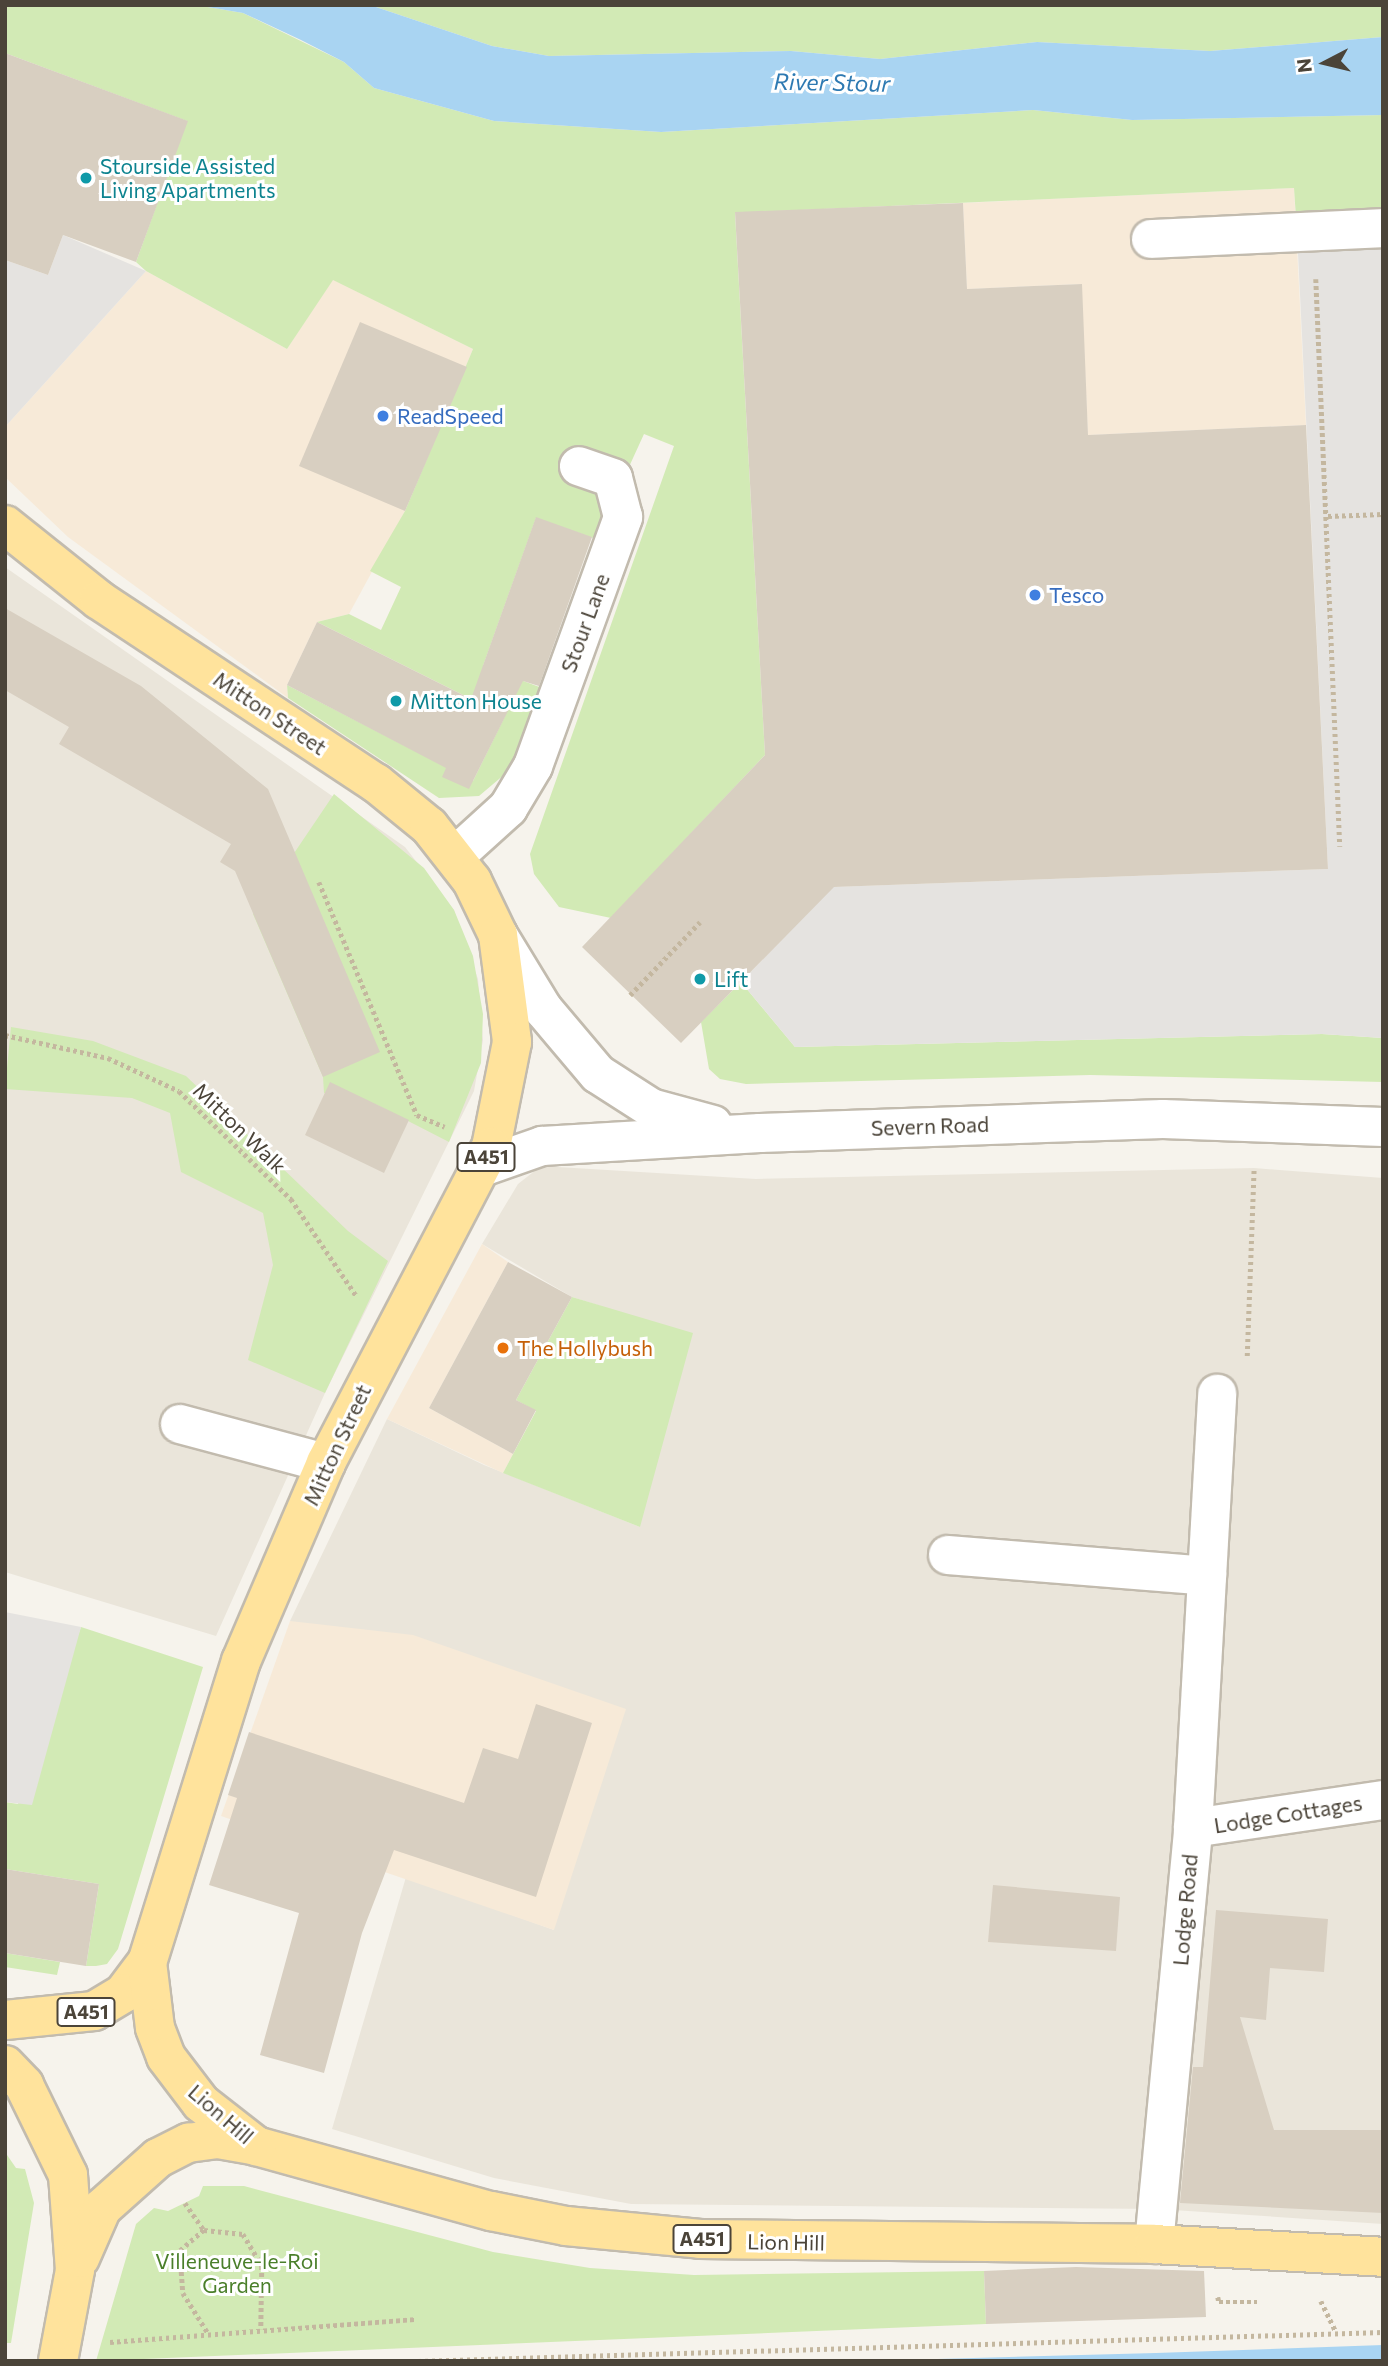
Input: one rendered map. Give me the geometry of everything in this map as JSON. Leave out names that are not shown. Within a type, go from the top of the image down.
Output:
[{"type":"main road","name":"Mitton Street","points":[[5,525],[99,600],[405,805],[455,856],[498,935],[512,1042],[497,1130],[482,1167],[393,1327],[327,1463],[241,1661],[147,1962]]},
{"type":"main road","name":"A451","points":[[5,2020],[94,2011],[124,1993],[147,1962]]},
{"type":"main road","name":"Lion Hill","points":[[147,1962],[155,2028],[166,2057],[201,2103],[256,2146],[491,2211],[635,2234],[767,2242],[1154,2244],[1383,2257]]},
{"type":"main road","points":[[5,2065],[24,2085],[68,2175],[75,2270]]},
{"type":"main road","points":[[58,2358],[75,2270],[102,2208],[158,2158],[188,2143],[218,2139],[256,2146]]},
{"type":"street","points":[[1151,239],[1383,228]]},
{"type":"street","name":"Stour Lane","points":[[455,856],[508,808],[533,766],[623,517],[612,478],[579,466]]},
{"type":"street","name":"Mitton Street","points":[[498,935],[517,974],[577,1053],[625,1095],[694,1122],[760,1133]]},
{"type":"street","name":"Severn Road","points":[[482,1167],[542,1146],[760,1133],[1070,1120],[1257,1121],[1383,1128]]},
{"type":"street","name":"Lodge Road","points":[[1154,2244],[1193,1828],[1217,1394]]},
{"type":"street","points":[[180,1424],[327,1463]]},
{"type":"street","points":[[948,1555],[1207,1576]]},
{"type":"street","name":"Lodge Cottages","points":[[1193,1828],[1383,1800]]},
{"type":"path","points":[[1313,230],[1328,516],[1340,846]]},
{"type":"path","points":[[1328,516],[1383,514]]},
{"type":"path","points":[[319,882],[417,1115]]},
{"type":"path","points":[[630,995],[700,922]]},
{"type":"path","name":"Mitton Walk","points":[[5,1035],[108,1058],[179,1091],[291,1199],[366,1311],[393,1327]]},
{"type":"path","points":[[1217,1394],[1246,1391],[1257,1121]]},
{"type":"path","points":[[185,2203],[204,2230]]},
{"type":"path","points":[[208,2334],[183,2293],[180,2251],[204,2230],[243,2234],[262,2266],[261,2329]]},
{"type":"path","points":[[1321,2301],[1336,2332]]},
{"type":"path","points":[[58,2358],[99,2343],[414,2319]]},
{"type":"path","points":[[418,2361],[1383,2332]]},
{"type":"shaded area","points":[[1294,188],[1306,425],[1088,435],[1081,284],[967,289],[963,203]]},
{"type":"shaded area","points":[[1383,228],[1383,1038],[1322,1034],[795,1047],[741,982],[833,887],[1328,869],[1297,233]]},
{"type":"shaded area","points":[[63,235],[146,271],[5,427],[5,260],[48,275]]},
{"type":"shaded area","points":[[146,271],[287,349],[332,279],[473,349],[405,511],[349,614],[317,622],[287,685],[288,698],[68,537],[5,477],[5,427]]},
{"type":"shaded area","points":[[5,567],[405,847],[454,910],[478,979],[483,1040],[474,1091],[325,1393],[216,1636],[5,1572]]},
{"type":"shaded area","points":[[541,1166],[756,1179],[1254,1168],[1383,1178],[1383,2224],[1158,2209],[631,2204],[494,2178],[332,2129],[406,1877],[554,1930],[290,1621],[387,1419],[484,1465],[640,1527],[601,1306],[572,1297],[482,1244],[518,1184]]},
{"type":"shaded area","points":[[482,1244],[508,1262],[429,1408],[513,1454],[503,1473],[387,1419]]},
{"type":"shaded area","points":[[5,1612],[81,1627],[32,1805],[5,1802]]},
{"type":"shaded area","points":[[290,1621],[413,1635],[626,1709],[554,1930],[221,1816]]},
{"type":"green space","points":[[5,5],[196,5],[243,13],[344,62],[374,88],[494,121],[661,132],[1033,110],[1132,120],[1383,115],[1383,228],[1297,233],[1294,188],[735,213],[765,755],[611,918],[559,907],[534,874],[530,854],[674,446],[644,434],[596,539],[536,518],[483,666],[542,688],[511,769],[479,796],[439,798],[288,698],[287,685],[473,781],[505,716],[317,622],[349,614],[381,630],[401,587],[370,571],[405,511],[473,349],[333,280],[287,349],[146,271],[136,262],[187,121],[5,53]]},
{"type":"green space","points":[[370,5],[1383,5],[1383,37],[1210,51],[1037,42],[880,59],[791,51],[549,56],[492,46]]},
{"type":"green space","points":[[334,794],[424,868],[454,910],[473,956],[483,1014],[481,1063],[449,1142],[375,1104],[370,1115],[324,1093],[323,1077],[253,914]]},
{"type":"green space","points":[[741,982],[795,1047],[1322,1034],[1383,1038],[1383,1082],[1090,1075],[746,1084],[720,1079],[709,1069],[701,1022]]},
{"type":"green space","points":[[11,1027],[93,1041],[186,1076],[348,1231],[388,1261],[325,1393],[248,1360],[273,1265],[263,1213],[181,1172],[170,1113],[132,1098],[5,1089]]},
{"type":"green space","points":[[572,1297],[693,1333],[640,1527],[503,1473],[536,1411],[516,1400]]},
{"type":"green space","points":[[81,1627],[203,1667],[118,1949],[107,1964],[96,1966],[86,1966],[99,1884],[5,1869],[5,1802],[18,1804]]},
{"type":"green space","points":[[5,1953],[60,1962],[57,1975],[5,1967]]},
{"type":"green space","points":[[5,2152],[16,2168],[25,2169],[34,2203],[11,2343],[5,2343]]},
{"type":"green space","name":"Villeneuve-le-Roi Garden","points":[[203,2186],[244,2186],[493,2252],[590,2268],[694,2275],[984,2271],[986,2324],[96,2361],[136,2224],[154,2208],[168,2211],[199,2196]]},
{"type":"water","name":"River Stour","points":[[196,5],[370,5],[492,46],[549,56],[791,51],[880,59],[1037,42],[1210,51],[1383,37],[1383,115],[1132,120],[1033,110],[661,132],[494,121],[374,88],[344,62],[301,40],[243,13]]},
{"type":"water","points":[[1383,2345],[1383,2361],[865,2361],[1156,2353]]},
{"type":"building","name":"Stourside Assisted Living Apartments","points":[[5,53],[188,121],[136,262],[63,235],[48,275],[5,260]]},
{"type":"building","name":"Tesco","points":[[963,203],[967,289],[1082,284],[1088,435],[1306,425],[1328,869],[834,887],[681,1043],[582,947],[765,755],[735,212]]},
{"type":"building","name":"ReadSpeed","points":[[360,322],[467,367],[405,511],[299,466]]},
{"type":"building","points":[[536,517],[592,537],[539,686],[523,681],[469,789],[442,777],[446,768],[287,685],[317,622],[471,699]]},
{"type":"building","points":[[5,608],[141,686],[268,789],[380,1052],[323,1077],[235,871],[220,862],[231,844],[59,744],[69,727],[5,690]]},
{"type":"building","points":[[330,1082],[409,1120],[384,1173],[305,1135]]},
{"type":"building","name":"The Hollybush","points":[[508,1262],[572,1297],[516,1400],[536,1410],[513,1454],[429,1408]]},
{"type":"building","points":[[536,1704],[592,1723],[536,1897],[394,1850],[362,1933],[324,2073],[260,2055],[299,1913],[209,1885],[237,1798],[228,1795],[249,1732],[464,1803],[483,1748],[518,1759]]},
{"type":"building","points":[[5,1869],[99,1884],[86,1966],[5,1953]]},
{"type":"building","points":[[993,1885],[1120,1897],[1116,1951],[988,1942]]},
{"type":"building","points":[[1216,1910],[1328,1919],[1324,1972],[1270,1968],[1266,2020],[1240,2017],[1274,2130],[1383,2130],[1383,2213],[1180,2203],[1193,2067],[1203,2067]]},
{"type":"building","points":[[1076,2267],[1204,2271],[1206,2317],[986,2324],[984,2271]]},
{"type":"place","name":"Stourside Assisted Living Apartments","points":[[86,178]]},
{"type":"place","name":"ReadSpeed","points":[[383,416]]},
{"type":"place","name":"Tesco","points":[[1035,595]]},
{"type":"place","name":"Mitton House","points":[[396,701]]},
{"type":"place","name":"Lift","points":[[700,979]]},
{"type":"place","name":"The Hollybush","points":[[503,1348]]}]
